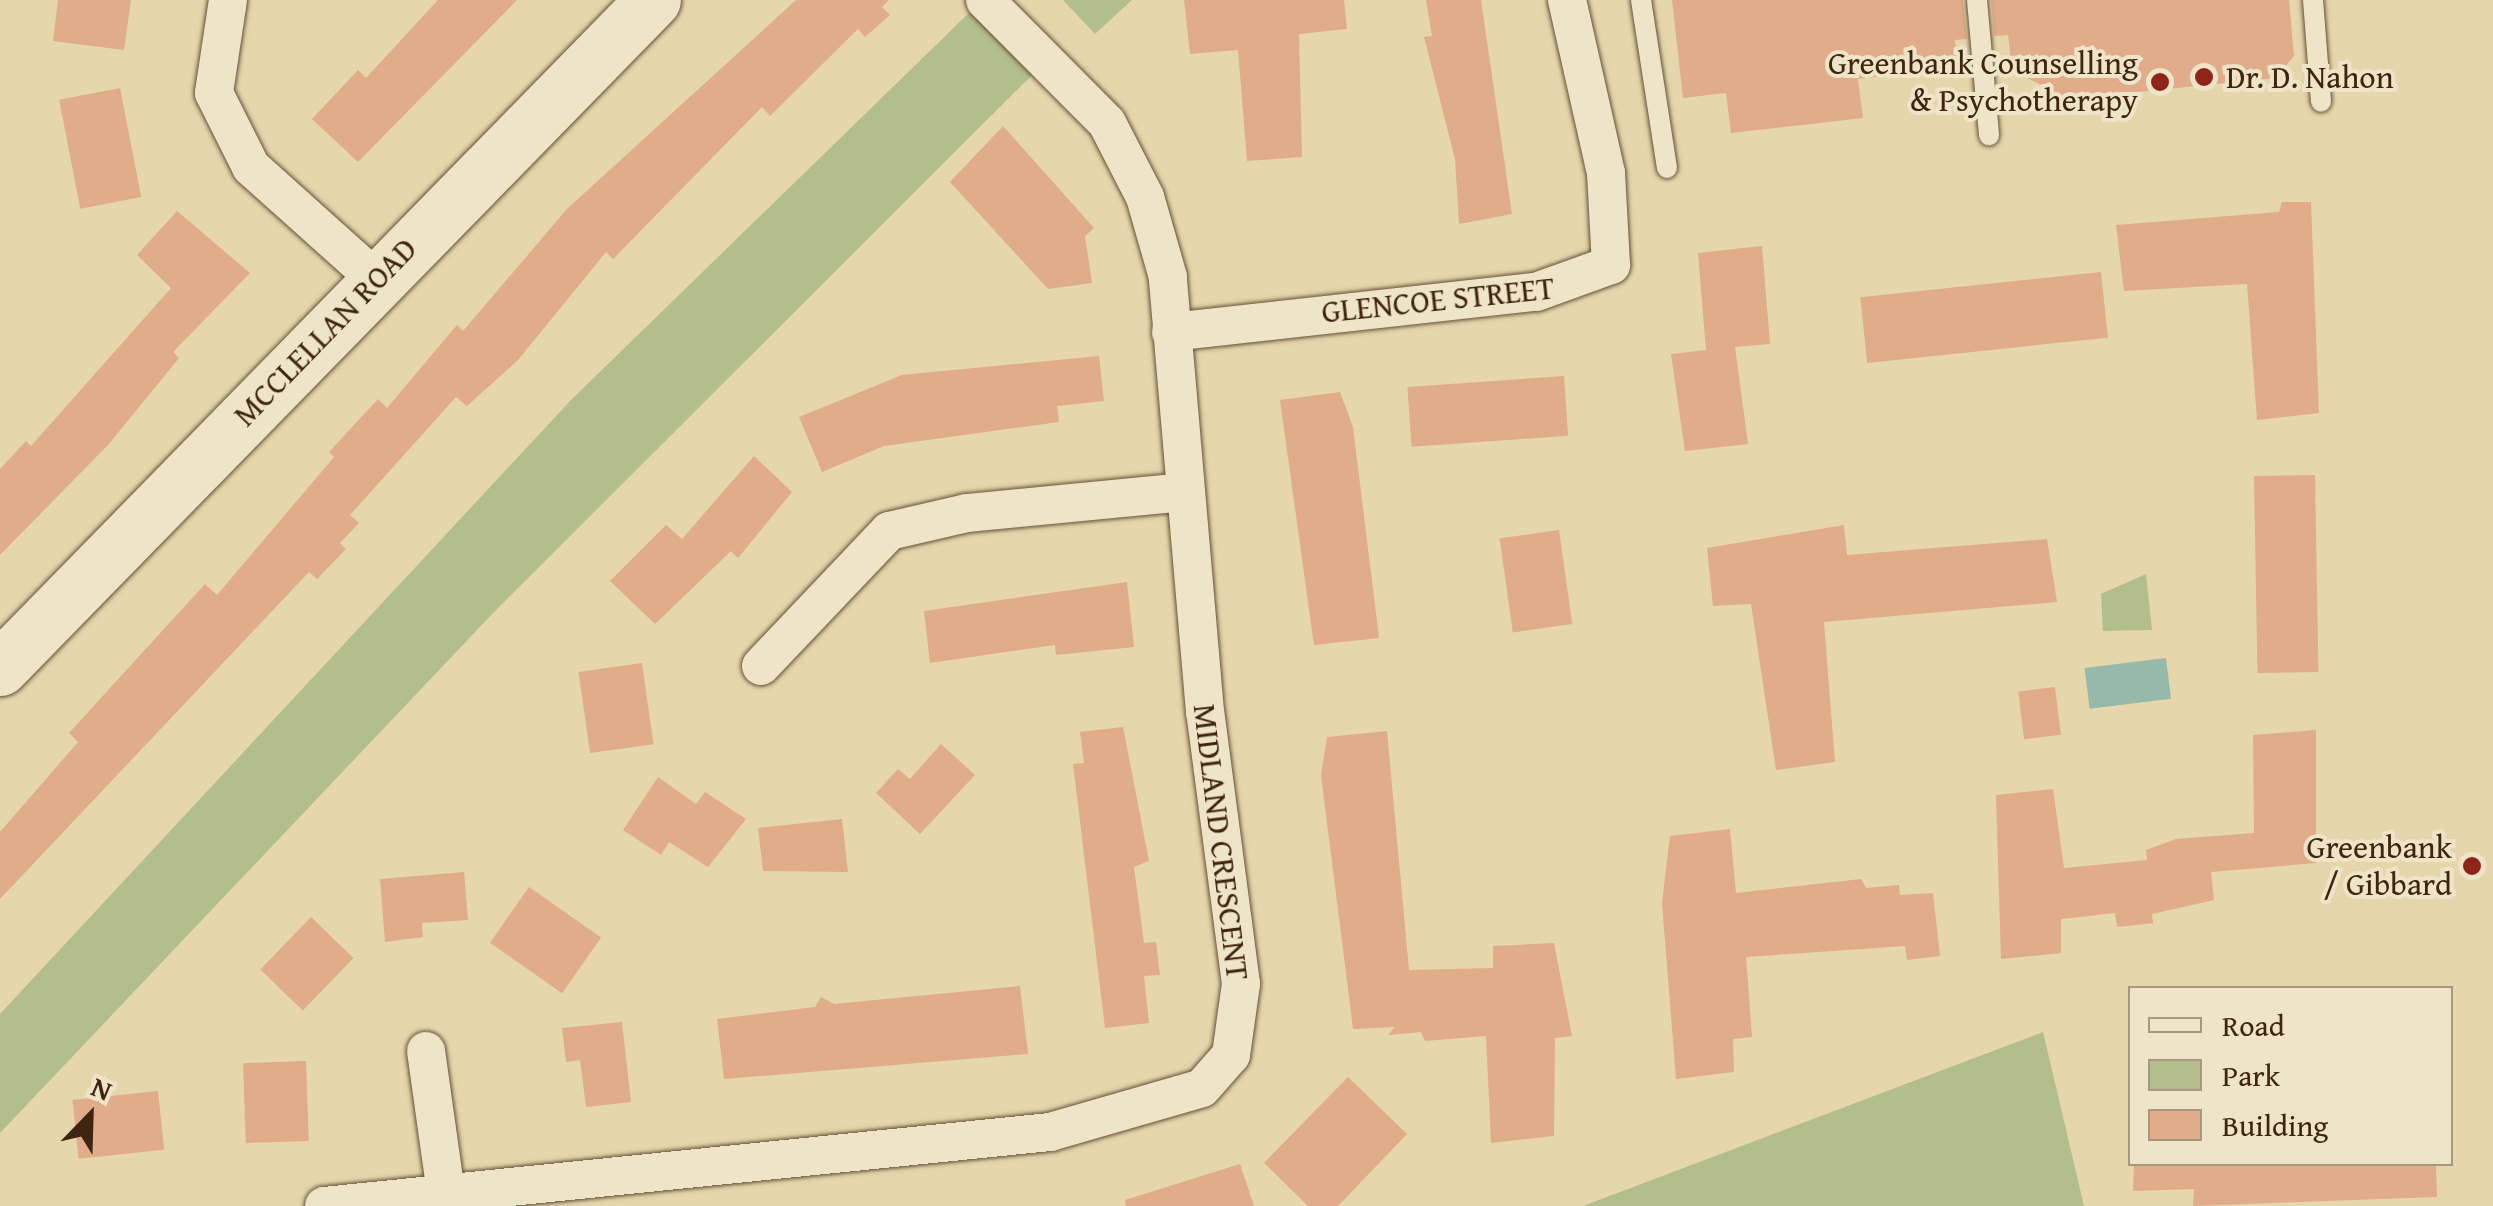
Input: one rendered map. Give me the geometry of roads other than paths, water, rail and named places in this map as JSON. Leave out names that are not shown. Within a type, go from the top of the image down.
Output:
[{"type":"street","points":[[228,0],[214,93],[251,167],[376,278]]},
{"type":"street","name":"MCCLELLAN ROAD","points":[[0,668],[376,278],[653,0]]},
{"type":"street","name":"MIDLAND CRESCENT","points":[[324,1206],[1050,1132],[1202,1088],[1231,1055],[1241,984],[1184,492],[1168,276],[1144,197],[1108,123],[985,0]]},
{"type":"street","name":"GLENCOE STREET","points":[[1171,332],[1536,292],[1611,265],[1606,173],[1567,0]]},
{"type":"street","points":[[762,666],[890,531],[967,513],[1184,492]]},
{"type":"street","points":[[426,1052],[446,1193]]},
{"type":"lane","points":[[1641,0],[1666,168]]},
{"type":"lane","points":[[1977,0],[1989,136]]},
{"type":"lane","points":[[2312,0],[2322,102]]},
{"type":"place","name":"Dr. D. Nahon","points":[[2204,77]]},
{"type":"place","name":"Greenbank Counselling & Psychotherapy","points":[[2160,82]]},
{"type":"place","name":"Greenbank / Gibbard","points":[[2472,866]]}]
